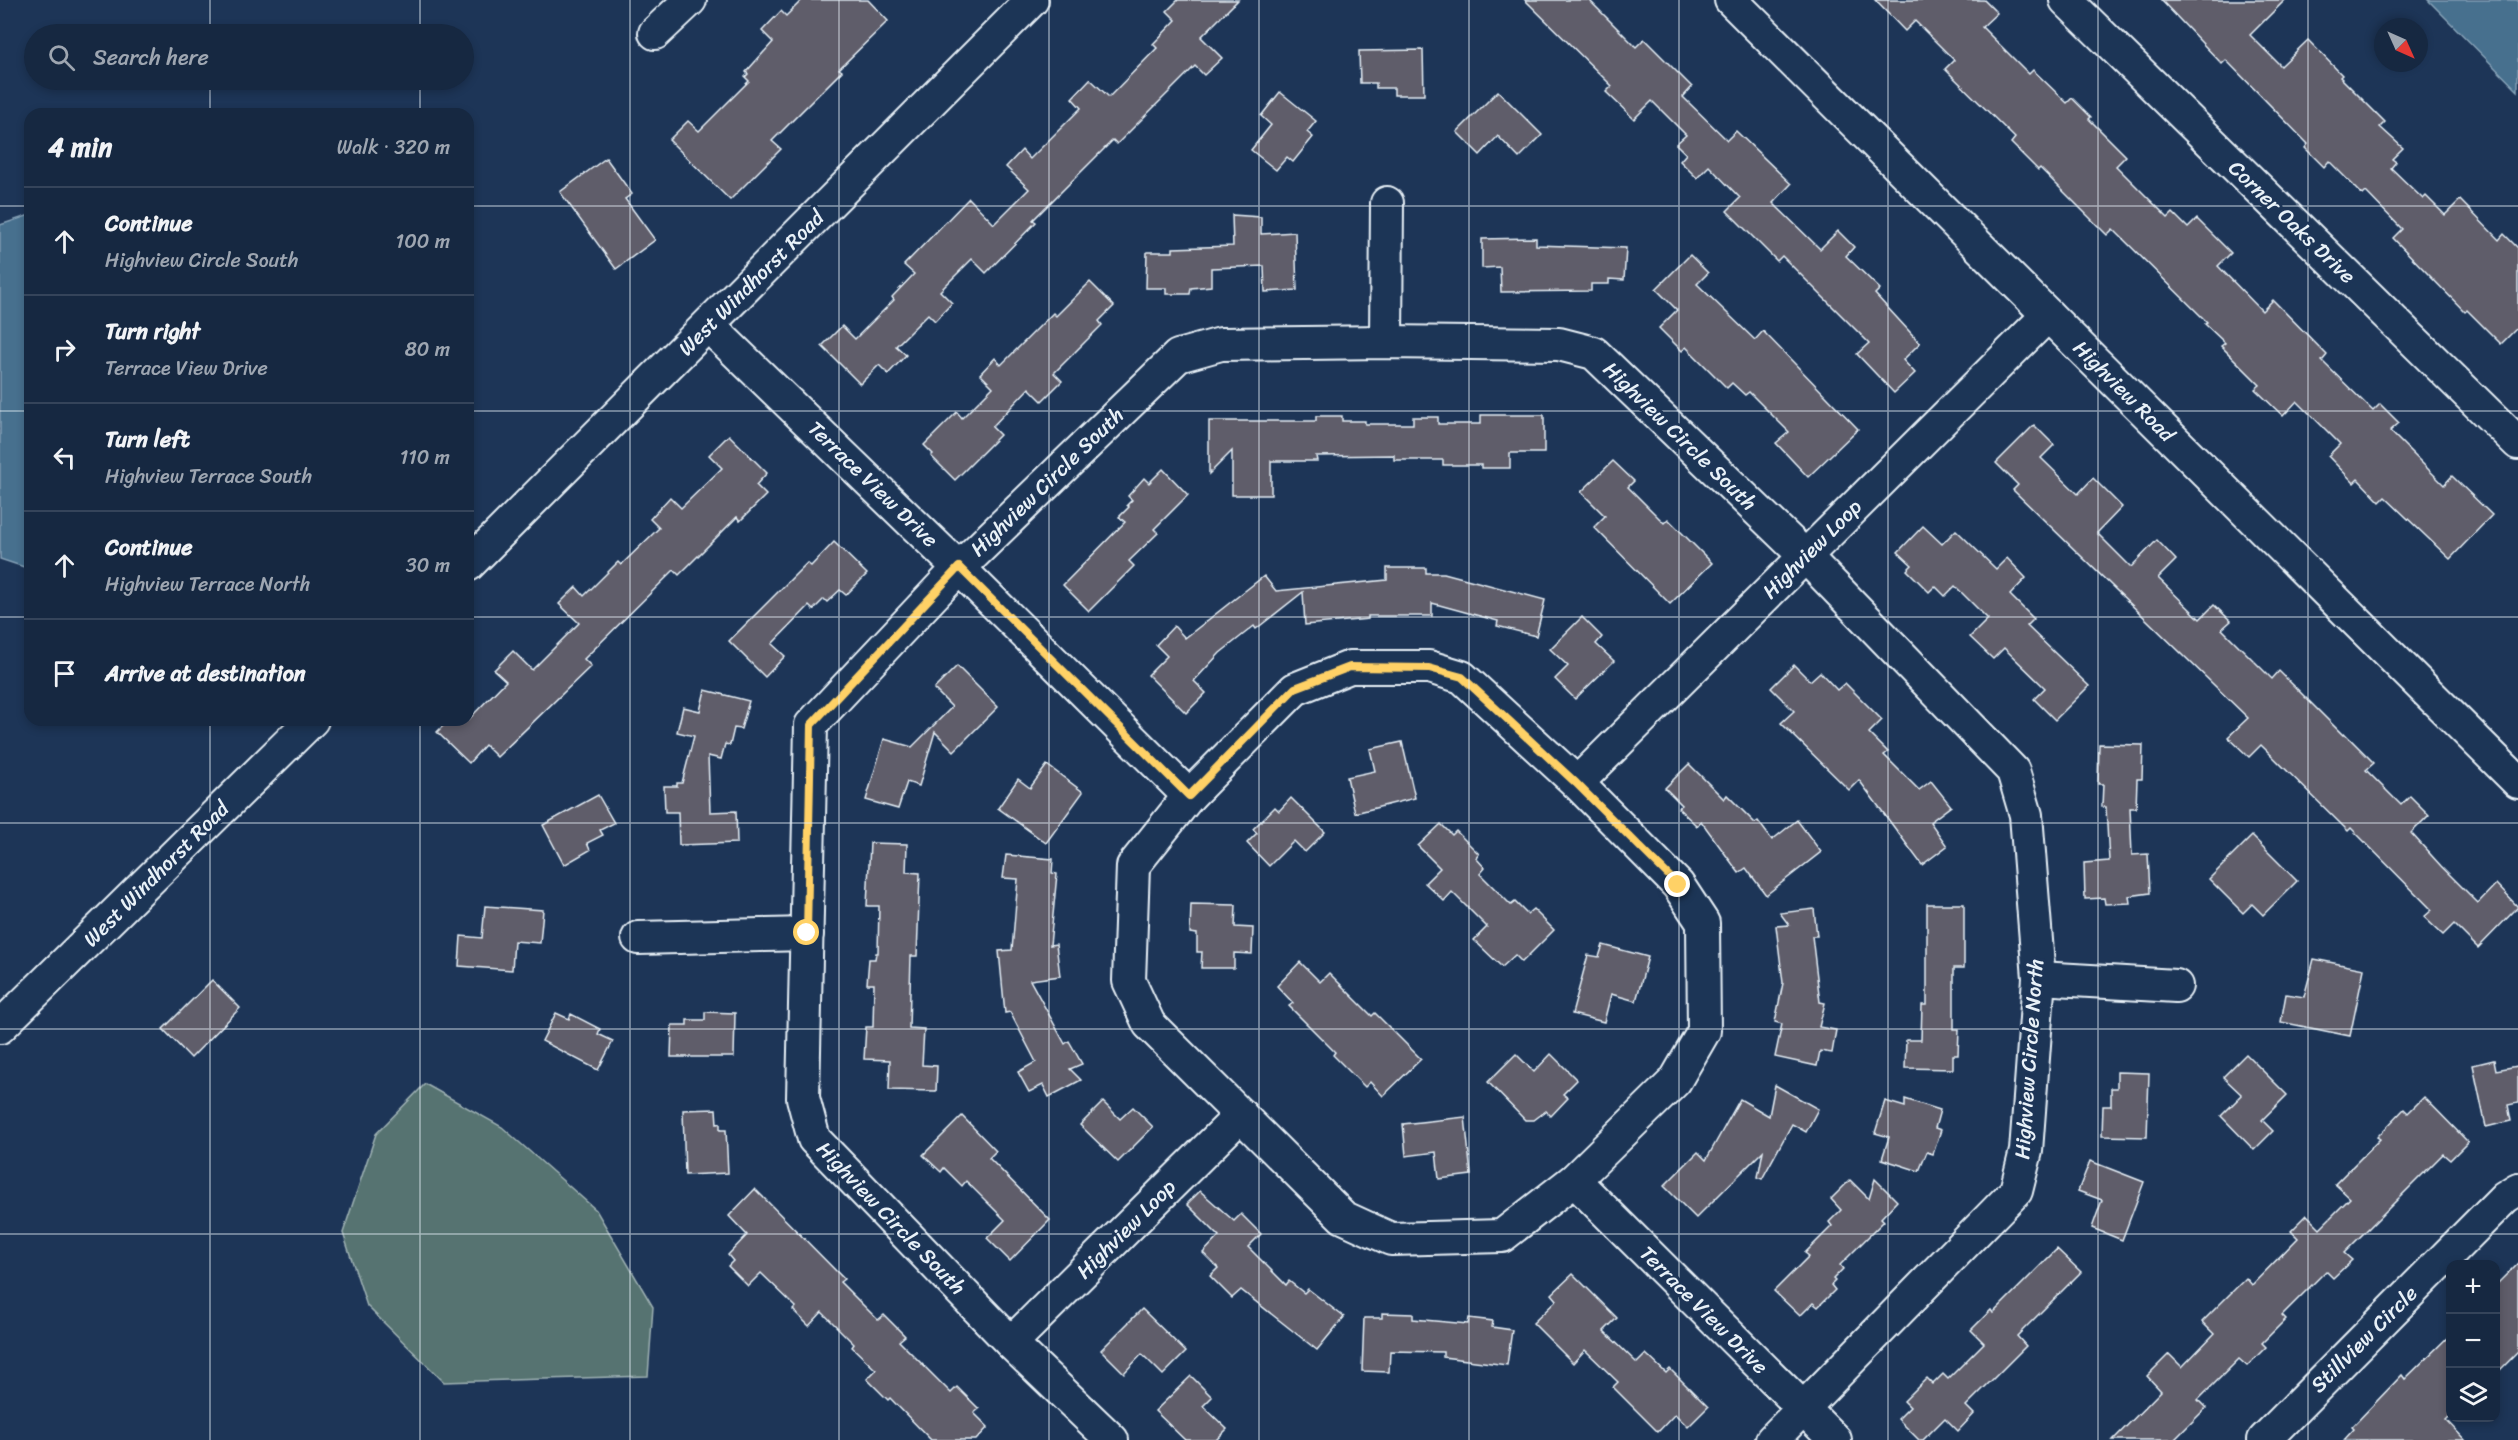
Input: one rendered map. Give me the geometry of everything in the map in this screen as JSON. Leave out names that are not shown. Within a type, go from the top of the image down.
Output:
[{"type":"street","points":[[655,33],[690,0]]},
{"type":"street","name":"West Windhorst Road","points":[[474,559],[1032,0]]},
{"type":"street","name":"Highview Road","points":[[1731,0],[2518,782]]},
{"type":"street","name":"Corner Oaks Drive","points":[[2066,0],[2518,443]]},
{"type":"street","points":[[1386,342],[1387,203]]},
{"type":"street","name":"Highview Loop","points":[[1576,783],[2048,315]]},
{"type":"street","name":"Terrace View Drive","points":[[709,326],[959,567],[1189,796]]},
{"type":"street","name":"Highview Circle South","points":[[1011,1342],[814,1139],[803,1098],[811,725],[959,567],[1178,356],[1221,344],[1386,342],[1559,344],[1594,353],[1805,556]]},
{"type":"street","name":"Highview Circle North","points":[[1772,1440],[2016,1191],[2026,1151],[2039,978],[2026,815],[2013,771],[1805,556]]},
{"type":"street","points":[[1350,667],[1429,668],[1462,677],[1576,783],[1678,885],[1703,923],[1704,1031],[1675,1081],[1574,1180],[1502,1236],[1391,1239],[1343,1218],[1149,1024],[1129,981],[1133,866],[1189,796],[1295,688],[1350,667]]},
{"type":"street","name":"West Windhorst Road","points":[[0,1027],[306,726]]},
{"type":"street","points":[[638,938],[807,933]]},
{"type":"street","points":[[2039,978],[2176,986]]},
{"type":"street","name":"Highview Loop","points":[[1011,1342],[1240,1115]]},
{"type":"street","name":"Terrace View Drive","points":[[1574,1180],[1835,1440]]},
{"type":"street","name":"Stillview Circle","points":[[2264,1440],[2505,1197],[2518,1189]]},
{"type":"street","points":[[1011,1342],[1112,1440]]},
{"type":"green space","points":[[425,1084],[502,1127],[596,1210],[653,1307],[648,1376],[444,1382],[367,1306],[343,1233],[376,1134]]},
{"type":"water","points":[[2428,0],[2518,0],[2518,91]]},
{"type":"water","points":[[24,217],[24,567],[0,559],[0,225]]},
{"type":"building","points":[[802,0],[868,0],[888,21],[839,69],[842,71],[772,141],[781,149],[730,200],[669,140],[688,121],[699,131],[749,81],[745,77],[748,74],[746,72],[773,42],[762,31],[781,11],[786,16]]},
{"type":"building","points":[[1178,0],[1238,0],[1201,37],[1222,58],[1204,75],[1195,66],[1117,144],[1113,140],[1033,220],[1036,222],[986,273],[972,259],[940,291],[952,303],[935,321],[928,314],[896,346],[906,355],[888,374],[879,365],[860,384],[822,346],[842,326],[855,339],[894,300],[892,297],[914,274],[904,265],[969,198],[994,224],[1029,189],[1006,167],[1022,150],[1030,159],[1081,108],[1072,98],[1090,79],[1109,97],[1157,48],[1153,44],[1176,20],[1167,11]]},
{"type":"building","points":[[1525,0],[1589,0],[1636,47],[1644,39],[1692,87],[1683,97],[1727,140],[1736,131],[1791,184],[1773,203],[1820,249],[1838,231],[1854,247],[1846,256],[1880,289],[1875,294],[1920,343],[1903,360],[1915,373],[1894,393],[1857,354],[1869,343],[1782,256],[1777,261],[1727,211],[1740,198],[1709,166],[1697,178],[1680,161],[1686,154],[1676,144],[1686,135],[1652,101],[1634,119],[1606,92],[1612,86]]},
{"type":"building","points":[[1875,0],[1984,0],[1997,13],[1982,27],[2029,74],[2033,70],[2067,103],[2072,98],[2091,117],[2089,119],[2126,156],[2116,166],[2168,218],[2173,213],[2188,228],[2197,219],[2231,253],[2218,266],[2262,311],[2273,300],[2327,355],[2322,361],[2373,411],[2380,404],[2399,423],[2390,431],[2444,485],[2452,476],[2492,515],[2450,559],[2385,497],[2380,502],[2358,479],[2354,483],[2328,456],[2340,444],[2297,401],[2283,416],[2255,389],[2260,385],[2221,346],[2225,343],[2205,324],[2207,322],[2113,229],[2107,235],[2040,168],[2038,170],[2011,143],[2015,138],[1945,69],[1954,60],[1915,21],[1905,31]]},
{"type":"building","points":[[2161,0],[2285,0],[2250,35],[2281,66],[2308,40],[2342,75],[2340,77],[2385,122],[2380,127],[2403,148],[2392,159],[2396,162],[2391,168],[2423,199],[2426,196],[2445,215],[2460,200],[2499,240],[2504,234],[2518,248],[2518,327],[2501,344],[2467,310],[2465,312],[2393,238],[2402,229],[2366,192],[2363,195],[2329,161],[2324,167],[2305,148],[2308,144],[2226,60],[2222,64]]},
{"type":"building","points":[[1423,50],[1424,95],[1394,95],[1394,88],[1376,88],[1376,83],[1360,83],[1359,51]]},
{"type":"building","points":[[1498,91],[1542,135],[1519,158],[1498,136],[1480,155],[1457,132]]},
{"type":"building","points":[[1280,92],[1316,121],[1307,132],[1313,137],[1293,162],[1287,157],[1276,170],[1251,150],[1271,125],[1261,116]]},
{"type":"building","points":[[606,158],[632,194],[625,199],[655,240],[616,269],[560,192]]},
{"type":"building","points":[[1232,215],[1261,217],[1261,234],[1295,232],[1297,290],[1265,292],[1264,266],[1211,268],[1211,286],[1191,288],[1190,294],[1166,294],[1166,288],[1146,288],[1147,252],[1173,252],[1173,248],[1233,246]]},
{"type":"building","points":[[1536,238],[1536,245],[1626,248],[1624,280],[1609,279],[1609,284],[1591,284],[1591,291],[1501,292],[1500,267],[1482,268],[1482,239]]},
{"type":"building","points":[[1690,255],[1708,273],[1697,284],[1755,340],[1763,331],[1858,429],[1808,477],[1776,443],[1789,432],[1749,392],[1745,395],[1732,383],[1727,388],[1686,347],[1682,351],[1659,328],[1677,310],[1656,289]]},
{"type":"building","points":[[1090,282],[1114,306],[1099,321],[1102,325],[1054,373],[1062,381],[1042,401],[1029,388],[992,427],[1000,435],[955,480],[931,456],[933,454],[924,445],[957,412],[962,418],[993,387],[980,374],[995,358],[1001,365],[1053,313],[1056,316]]},
{"type":"building","points":[[1481,415],[1544,415],[1544,453],[1510,453],[1510,468],[1443,465],[1443,460],[1394,460],[1394,455],[1316,456],[1317,461],[1271,461],[1271,495],[1232,495],[1232,451],[1209,474],[1209,421],[1316,421],[1316,416],[1342,416],[1342,421],[1365,421],[1365,424],[1413,424],[1413,417],[1438,417],[1438,424],[1481,424]]},
{"type":"building","points":[[2034,425],[2054,445],[2041,458],[2078,494],[2093,478],[2122,507],[2097,533],[2131,567],[2157,540],[2176,560],[2158,578],[2200,619],[2214,605],[2231,621],[2222,629],[2272,679],[2279,671],[2343,735],[2345,734],[2374,763],[2366,770],[2401,805],[2410,796],[2429,815],[2411,833],[2441,866],[2478,903],[2496,884],[2518,907],[2478,948],[2454,924],[2443,935],[2424,917],[2432,910],[2351,828],[2348,831],[2261,745],[2249,757],[2228,737],[2248,718],[2013,490],[2018,485],[1996,463]]},
{"type":"building","points":[[729,435],[767,473],[756,485],[766,495],[740,521],[737,517],[679,575],[674,570],[584,659],[591,666],[497,757],[485,745],[469,763],[437,732],[443,726],[474,726],[474,714],[506,681],[494,670],[513,651],[532,670],[579,623],[559,604],[576,587],[584,596],[618,562],[621,565],[659,528],[650,519],[670,497],[681,508],[722,468],[709,455]]},
{"type":"building","points":[[1613,461],[1634,481],[1628,487],[1664,523],[1668,519],[1712,563],[1670,604],[1594,527],[1605,516],[1581,492]]},
{"type":"building","points":[[1163,469],[1188,495],[1154,529],[1158,533],[1129,561],[1134,566],[1089,611],[1063,585],[1125,522],[1119,517],[1129,507],[1127,505],[1132,500],[1128,496],[1144,478],[1149,483]]},
{"type":"building","points":[[1923,526],[1942,544],[1956,530],[1996,569],[2007,558],[2026,578],[2010,595],[2034,619],[2027,626],[2089,686],[2055,720],[2034,699],[2045,688],[2004,648],[1993,659],[1970,637],[1988,619],[1955,586],[1945,596],[1935,586],[1929,592],[1907,570],[1912,565],[1898,552]]},
{"type":"building","points":[[834,542],[867,574],[846,595],[840,590],[827,602],[824,599],[813,610],[809,606],[772,644],[785,656],[765,677],[729,641],[807,563],[811,566]]},
{"type":"building","points":[[1387,568],[1426,568],[1426,573],[1444,573],[1545,600],[1536,636],[1497,626],[1498,621],[1432,603],[1432,616],[1368,616],[1368,619],[1305,625],[1303,592],[1256,629],[1254,626],[1220,653],[1194,681],[1206,693],[1186,713],[1148,675],[1167,656],[1156,645],[1174,626],[1185,638],[1264,576],[1276,591],[1387,580]]},
{"type":"building","points":[[1582,617],[1602,637],[1596,644],[1614,661],[1575,699],[1555,679],[1568,666],[1550,649]]},
{"type":"building","points":[[1794,665],[1810,681],[1820,672],[1837,690],[1845,683],[1882,720],[1869,733],[1888,752],[1884,755],[1919,790],[1931,781],[1951,806],[1930,822],[1947,846],[1922,865],[1859,780],[1849,790],[1781,723],[1794,711],[1771,688]]},
{"type":"building","points":[[957,666],[998,707],[954,751],[935,732],[919,786],[907,782],[898,809],[866,800],[884,739],[912,747],[952,707],[934,689]]},
{"type":"building","points":[[705,690],[749,701],[741,729],[734,728],[730,745],[725,744],[721,759],[708,756],[710,812],[736,811],[737,843],[679,845],[678,812],[665,812],[664,786],[677,786],[677,783],[682,783],[694,736],[677,732],[683,707],[700,711]]},
{"type":"building","points":[[1402,742],[1415,798],[1355,813],[1347,777],[1375,771],[1370,749]]},
{"type":"building","points":[[2099,744],[2143,745],[2142,779],[2137,779],[2136,808],[2130,808],[2132,855],[2148,854],[2150,893],[2129,896],[2130,903],[2105,904],[2104,898],[2085,899],[2084,863],[2109,861],[2106,807],[2102,807],[2103,784],[2098,784]]},
{"type":"building","points":[[1689,764],[1724,799],[1727,795],[1755,823],[1758,821],[1772,840],[1797,820],[1821,852],[1766,895],[1746,868],[1739,873],[1701,821],[1697,826],[1678,808],[1682,805],[1665,788]]},
{"type":"building","points":[[1047,765],[1083,792],[1046,843],[998,808],[1018,779],[1030,788]]},
{"type":"building","points":[[598,795],[614,823],[600,830],[603,835],[587,843],[590,850],[564,865],[543,825]]},
{"type":"building","points":[[1291,798],[1325,832],[1305,852],[1294,841],[1269,866],[1247,843],[1257,833],[1253,829],[1275,807],[1279,811]]},
{"type":"building","points":[[1441,824],[1452,835],[1456,831],[1479,854],[1476,858],[1485,868],[1480,874],[1511,905],[1515,902],[1527,914],[1533,909],[1554,930],[1522,962],[1515,955],[1502,967],[1474,940],[1487,927],[1452,892],[1444,901],[1425,883],[1440,868],[1418,846]]},
{"type":"building","points":[[2252,836],[2297,881],[2263,915],[2252,904],[2243,913],[2209,879]]},
{"type":"building","points":[[870,843],[907,844],[906,872],[920,873],[917,956],[911,956],[909,1028],[924,1029],[922,1065],[937,1066],[936,1091],[889,1090],[890,1060],[864,1059],[866,1027],[873,1027],[874,984],[867,984],[869,959],[875,959],[878,953],[879,906],[867,906]]},
{"type":"building","points":[[1006,855],[1053,859],[1052,873],[1057,874],[1050,945],[1056,944],[1060,976],[1030,980],[1065,1044],[1069,1041],[1082,1064],[1070,1069],[1081,1080],[1049,1097],[1043,1085],[1029,1092],[1018,1072],[1036,1062],[1010,1012],[1005,1013],[999,951],[1012,950],[1018,879],[1003,878]]},
{"type":"building","points":[[1191,904],[1236,905],[1235,927],[1253,928],[1252,954],[1234,953],[1234,968],[1201,968],[1202,952],[1197,952],[1197,934],[1190,933]]},
{"type":"building","points":[[1927,904],[1964,904],[1964,968],[1954,968],[1954,1029],[1959,1029],[1958,1055],[1953,1055],[1953,1069],[1905,1068],[1906,1040],[1921,1040],[1922,1005],[1927,1005]]},
{"type":"building","points":[[485,906],[543,910],[540,943],[514,941],[512,970],[459,966],[461,936],[482,938]]},
{"type":"building","points":[[1814,909],[1817,936],[1812,936],[1820,1002],[1825,1003],[1819,1027],[1836,1030],[1832,1053],[1820,1051],[1817,1066],[1775,1057],[1782,1024],[1775,1022],[1783,983],[1776,926],[1789,925],[1780,913]]},
{"type":"building","points":[[1603,945],[1648,957],[1636,1001],[1611,994],[1604,1022],[1572,1014],[1588,955],[1599,957]]},
{"type":"building","points":[[2314,959],[2364,969],[2350,1036],[2281,1022],[2286,994],[2304,997]]},
{"type":"building","points":[[1300,962],[1320,982],[1329,973],[1372,1016],[1375,1013],[1421,1059],[1383,1096],[1370,1082],[1365,1087],[1333,1055],[1335,1052],[1289,1006],[1293,1003],[1277,986]]},
{"type":"building","points":[[212,980],[240,1008],[191,1058],[163,1029]]},
{"type":"building","points":[[705,1012],[735,1013],[734,1057],[671,1057],[672,1025],[687,1025],[687,1020],[705,1020]]},
{"type":"building","points":[[556,1013],[569,1019],[571,1014],[600,1029],[598,1034],[613,1041],[598,1070],[542,1041]]},
{"type":"building","points":[[1516,1054],[1534,1072],[1551,1054],[1577,1080],[1563,1094],[1568,1098],[1551,1116],[1546,1111],[1534,1120],[1525,1120],[1488,1082]]},
{"type":"building","points":[[2246,1054],[2287,1095],[2262,1120],[2273,1131],[2254,1150],[2221,1116],[2242,1095],[2223,1077]]},
{"type":"building","points":[[2494,1060],[2496,1070],[2518,1066],[2518,1103],[2508,1105],[2511,1121],[2486,1127],[2473,1065]]},
{"type":"building","points":[[2117,1072],[2149,1073],[2147,1137],[2102,1136],[2103,1106],[2111,1106],[2111,1088],[2117,1088]]},
{"type":"building","points":[[1775,1085],[1818,1109],[1806,1132],[1792,1124],[1762,1179],[1758,1177],[1763,1151],[1696,1218],[1664,1186],[1698,1152],[1706,1160],[1740,1099],[1769,1116]]},
{"type":"building","points":[[2424,1097],[2468,1142],[2450,1160],[2443,1154],[2344,1253],[2352,1260],[2333,1278],[2326,1271],[2282,1315],[2286,1319],[2262,1343],[2266,1347],[2247,1366],[2239,1359],[2198,1400],[2206,1408],[2174,1440],[2113,1440],[2161,1391],[2147,1376],[2169,1354],[2182,1367],[2214,1334],[2202,1322],[2246,1278],[2252,1285],[2298,1238],[2291,1231],[2307,1215],[2320,1228],[2350,1198],[2335,1184],[2380,1139],[2377,1137],[2404,1109],[2408,1113]]},
{"type":"building","points":[[1905,1099],[1940,1110],[1935,1128],[1941,1130],[1933,1154],[1927,1152],[1919,1171],[1882,1159],[1889,1137],[1875,1133],[1885,1101],[1905,1107]]},
{"type":"building","points":[[1103,1102],[1120,1119],[1133,1107],[1153,1127],[1118,1162],[1080,1125]]},
{"type":"building","points":[[716,1109],[717,1124],[720,1123],[720,1130],[726,1130],[728,1173],[685,1175],[683,1110]]},
{"type":"building","points":[[962,1116],[996,1151],[989,1158],[1050,1220],[1010,1261],[987,1238],[1005,1220],[966,1181],[962,1186],[944,1168],[941,1172],[923,1155]]},
{"type":"building","points":[[1465,1117],[1471,1175],[1439,1179],[1436,1152],[1406,1156],[1403,1124]]},
{"type":"building","points":[[2090,1161],[2144,1182],[2122,1240],[2092,1228],[2102,1200],[2078,1191]]},
{"type":"building","points":[[1875,1179],[1897,1201],[1881,1218],[1884,1221],[1840,1265],[1843,1269],[1833,1279],[1835,1281],[1831,1285],[1835,1290],[1818,1307],[1813,1303],[1800,1316],[1774,1291],[1809,1256],[1805,1253],[1832,1226],[1829,1222],[1841,1210],[1831,1199],[1850,1180],[1869,1199]]},
{"type":"building","points":[[755,1189],[844,1279],[840,1282],[878,1320],[884,1315],[905,1336],[899,1341],[951,1393],[957,1387],[979,1409],[974,1413],[988,1427],[976,1440],[931,1440],[890,1398],[888,1400],[867,1379],[876,1370],[852,1347],[854,1344],[822,1312],[809,1326],[793,1310],[796,1307],[761,1273],[748,1286],[728,1266],[733,1261],[728,1255],[747,1235],[729,1216]]},
{"type":"building","points":[[1200,1191],[1234,1221],[1241,1214],[1261,1234],[1248,1247],[1286,1285],[1289,1281],[1304,1293],[1308,1289],[1344,1317],[1317,1350],[1241,1290],[1232,1298],[1210,1276],[1218,1268],[1203,1253],[1219,1236],[1187,1204]]},
{"type":"building","points":[[2057,1249],[2081,1272],[2017,1336],[2026,1346],[1966,1406],[1974,1414],[1958,1431],[1945,1418],[1923,1440],[1919,1440],[1898,1419],[1910,1407],[1904,1401],[1927,1378],[1933,1384],[1943,1374],[1948,1379],[1984,1343],[1971,1330],[1991,1310],[1993,1313]]},
{"type":"building","points":[[2518,1263],[2518,1352],[2500,1370],[2500,1314],[2500,1281]]},
{"type":"building","points":[[1573,1274],[1617,1318],[1604,1331],[1637,1363],[1646,1354],[1666,1373],[1670,1369],[1708,1407],[1688,1427],[1675,1414],[1658,1432],[1613,1387],[1618,1382],[1585,1350],[1573,1363],[1533,1323],[1557,1300],[1552,1294]]},
{"type":"building","points":[[1142,1309],[1186,1352],[1163,1375],[1142,1354],[1124,1373],[1101,1350]]},
{"type":"building","points":[[1382,1313],[1413,1314],[1413,1319],[1468,1324],[1469,1318],[1493,1321],[1492,1327],[1512,1330],[1507,1365],[1443,1357],[1443,1352],[1390,1351],[1389,1372],[1362,1371],[1364,1318],[1382,1318]]},
{"type":"building","points":[[2446,1339],[2446,1422],[2465,1440],[2344,1440],[2354,1429],[2352,1427],[2402,1375],[2405,1379]]},
{"type":"building","points":[[1191,1376],[1212,1397],[1203,1406],[1227,1429],[1216,1440],[1185,1440],[1155,1411]]},
{"type":"route","points":[[807,933],[811,725],[959,567],[1189,796],[1295,688],[1350,667],[1429,668],[1462,677],[1576,783],[1678,885]]}]
